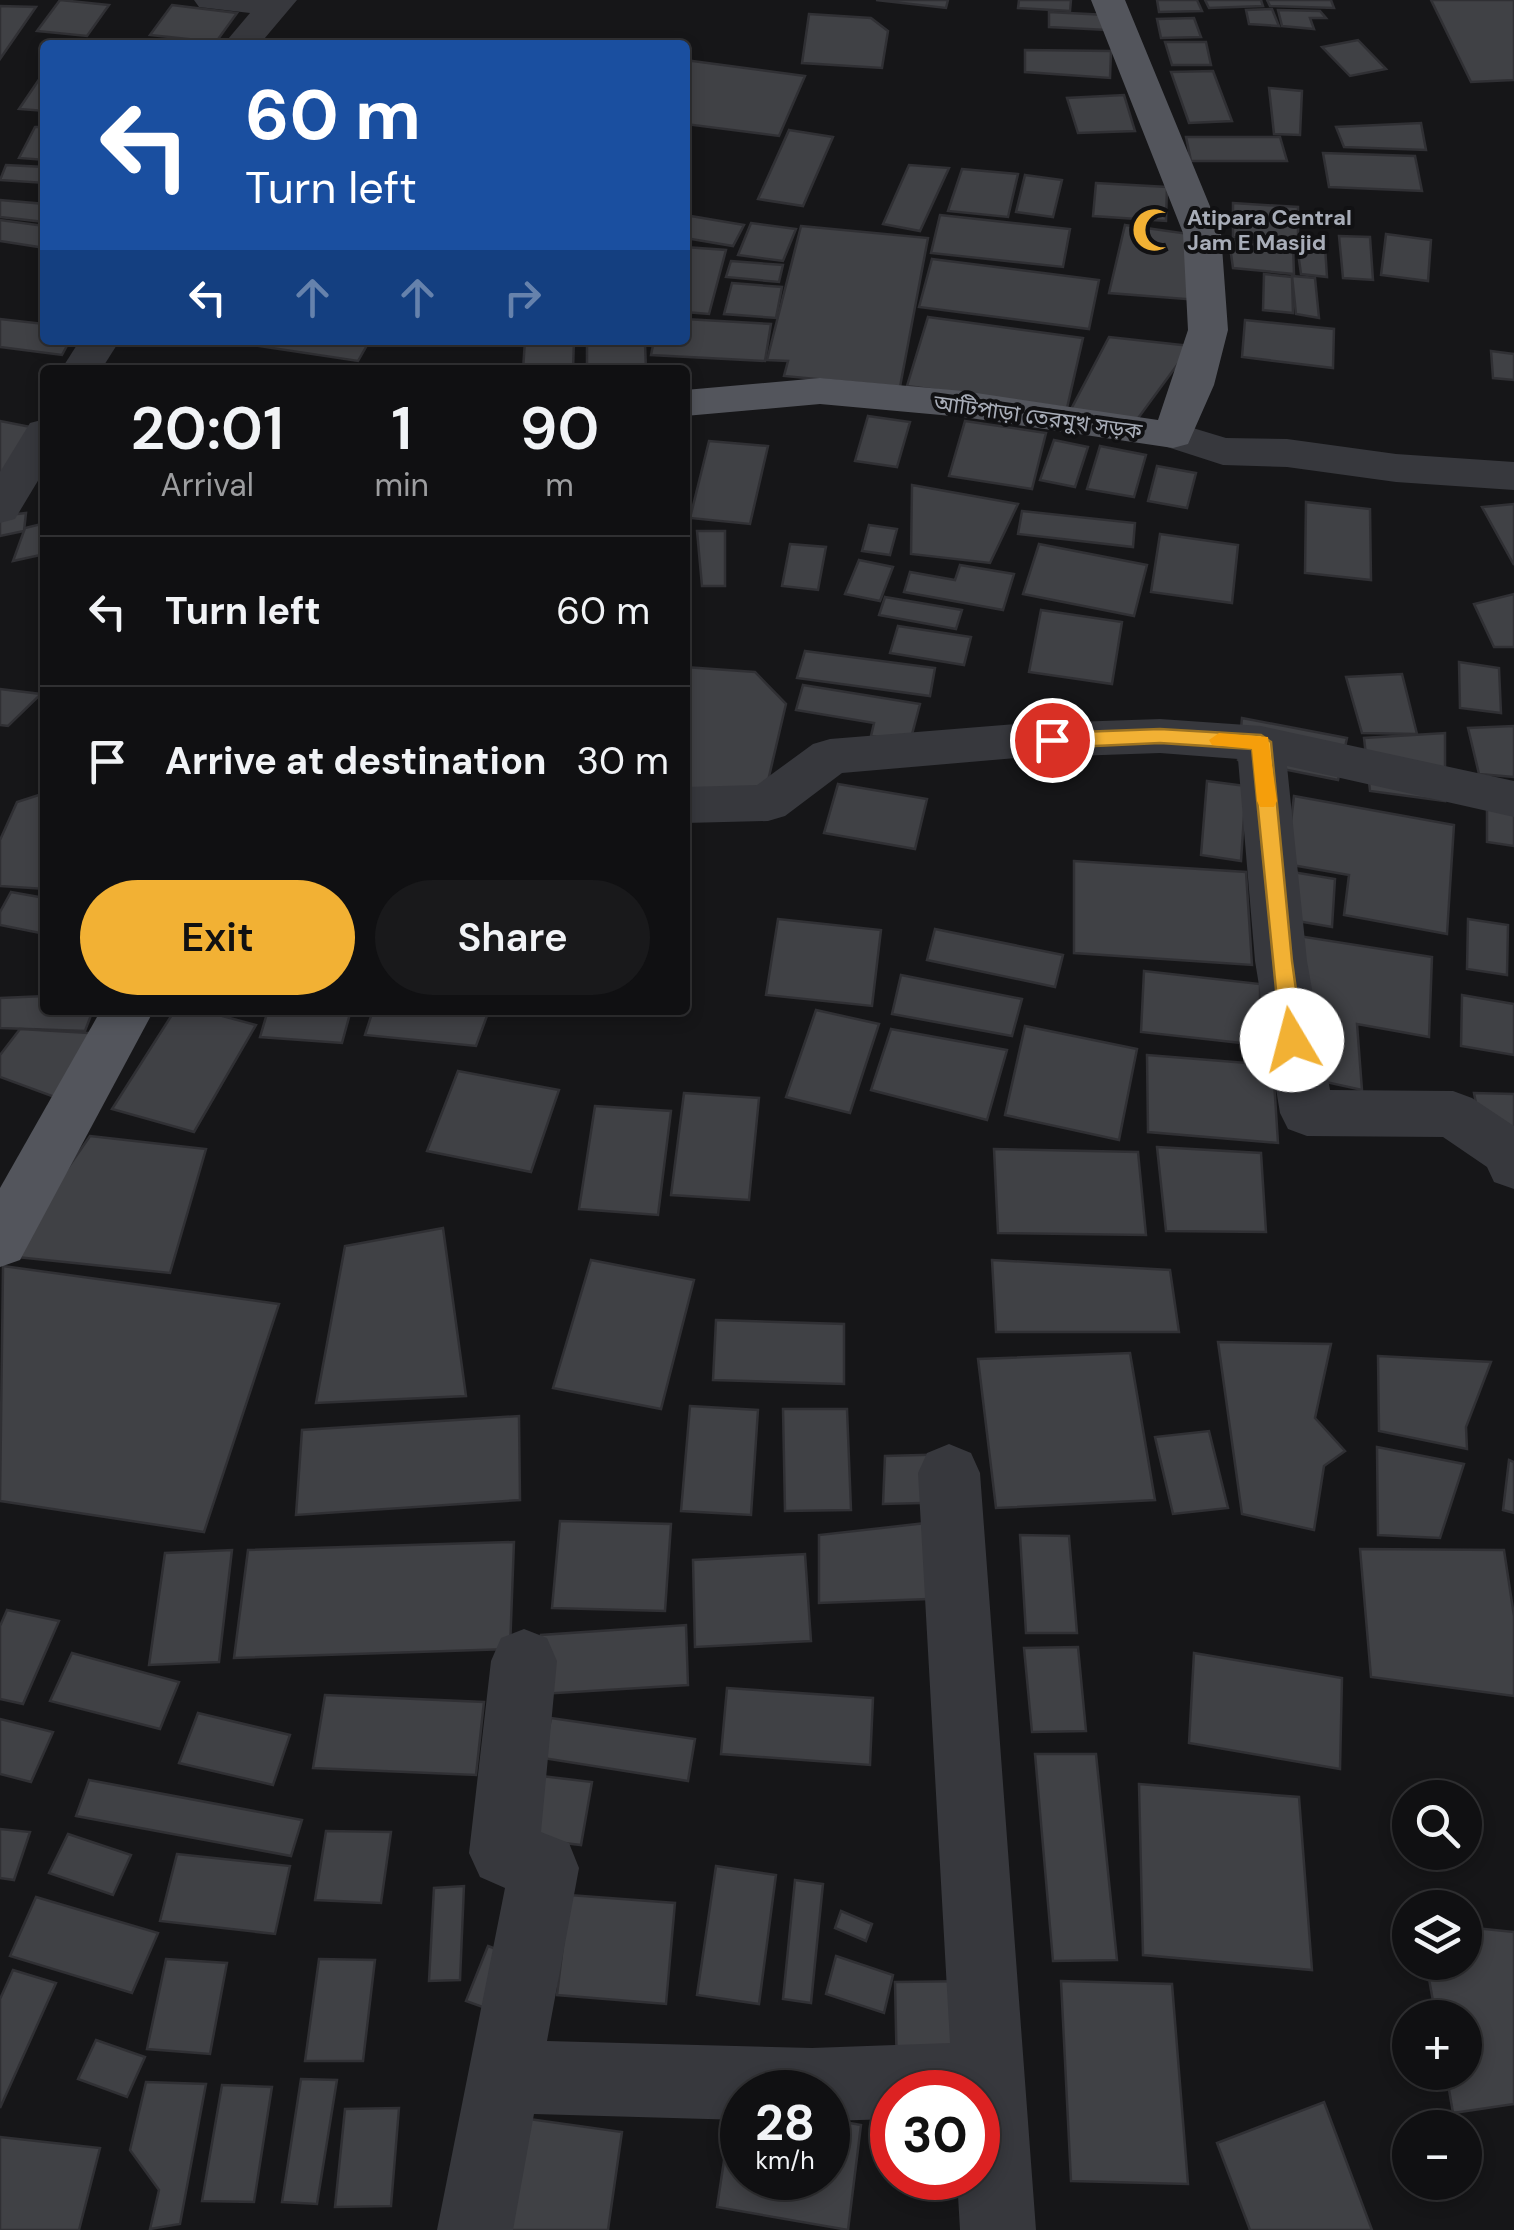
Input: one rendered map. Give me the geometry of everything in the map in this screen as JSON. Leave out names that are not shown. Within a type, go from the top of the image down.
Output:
[{"type":"main road","name":"আটিপাড়া তেরমুখ সড়ক","points":[[690,403],[820,391],[962,404],[1172,436],[1193,385],[1208,330],[1202,232],[1108,0]]},
{"type":"main road","points":[[0,1242],[125,1015]]},
{"type":"street","points":[[211,0],[278,2]]},
{"type":"street","points":[[244,40],[278,2]]},
{"type":"street","points":[[1172,436],[1224,451],[1287,452],[1396,468],[1514,476]]},
{"type":"street","points":[[0,510],[40,441]]},
{"type":"street","points":[[0,510],[40,504]]},
{"type":"street","points":[[690,806],[768,803],[830,756],[1016,741],[1160,736],[1261,742],[1514,798]]},
{"type":"street","points":[[1261,742],[1281,961],[1307,1113],[1453,1114],[1513,1157]]},
{"type":"street","points":[[950,1473],[989,2070]]},
{"type":"street","points":[[474,2230],[544,1868],[504,1853],[524,1660]]},
{"type":"street","points":[[504,2077],[812,2085],[870,2083]]},
{"type":"street","points":[[996,2200],[998,2230]]},
{"type":"building","points":[[60,0],[109,5],[87,36],[37,31]]},
{"type":"building","points":[[876,0],[948,0],[946,8]]},
{"type":"building","points":[[1019,0],[1071,0],[1070,11],[1018,8]]},
{"type":"building","points":[[1157,0],[1197,0],[1202,11],[1159,12]]},
{"type":"building","points":[[1205,0],[1261,0],[1263,6],[1209,8]]},
{"type":"building","points":[[1267,0],[1331,0],[1334,8],[1270,6]]},
{"type":"building","points":[[1431,0],[1514,0],[1514,80],[1471,82]]},
{"type":"building","points":[[172,5],[237,13],[217,40],[150,35]]},
{"type":"building","points":[[0,6],[36,7],[0,59]]},
{"type":"building","points":[[1272,9],[1279,26],[1249,24],[1246,10]]},
{"type":"building","points":[[1278,10],[1320,11],[1326,18],[1310,18],[1314,29],[1282,26]]},
{"type":"building","points":[[1049,12],[1107,15],[1107,30],[1049,27]]},
{"type":"building","points":[[809,14],[871,18],[888,31],[882,68],[802,63]]},
{"type":"building","points":[[1194,18],[1201,37],[1161,38],[1157,19]]},
{"type":"building","points":[[1358,40],[1386,69],[1350,76],[1322,47]]},
{"type":"building","points":[[1165,42],[1206,42],[1211,65],[1172,65]]},
{"type":"building","points":[[1025,50],[1111,51],[1110,78],[1025,72]]},
{"type":"building","points":[[690,61],[805,76],[779,136],[690,125]]},
{"type":"building","points":[[1213,71],[1232,121],[1189,123],[1171,72]]},
{"type":"building","points":[[40,78],[40,111],[19,109]]},
{"type":"building","points":[[1269,88],[1302,91],[1300,135],[1274,134]]},
{"type":"building","points":[[1124,95],[1135,131],[1078,133],[1067,98]]},
{"type":"building","points":[[1421,123],[1426,150],[1344,147],[1336,127]]},
{"type":"building","points":[[35,127],[40,127],[40,160],[19,158]]},
{"type":"building","points":[[789,130],[833,137],[803,206],[758,199]]},
{"type":"building","points":[[1186,137],[1280,137],[1287,161],[1191,161]]},
{"type":"building","points":[[1323,153],[1415,156],[1422,191],[1329,187]]},
{"type":"building","points":[[6,165],[40,167],[40,183],[0,180]]},
{"type":"building","points":[[909,165],[949,168],[920,231],[883,224]]},
{"type":"building","points":[[962,169],[1018,174],[1008,217],[948,211]]},
{"type":"building","points":[[1025,175],[1062,180],[1053,217],[1016,212]]},
{"type":"building","points":[[1096,183],[1167,187],[1166,221],[1093,216]]},
{"type":"building","points":[[0,200],[40,204],[40,221],[0,217]]},
{"type":"building","points":[[1233,203],[1298,207],[1298,241],[1233,237]]},
{"type":"building","points":[[940,215],[1070,229],[1063,267],[931,253]]},
{"type":"building","points":[[690,216],[744,225],[733,246],[690,239]]},
{"type":"building","points":[[0,220],[40,225],[40,247],[0,241]]},
{"type":"building","points":[[751,223],[796,229],[783,261],[738,255]]},
{"type":"building","points":[[1125,225],[1196,235],[1198,300],[1109,293]]},
{"type":"building","points":[[801,226],[928,238],[900,387],[784,376],[788,361],[767,360]]},
{"type":"building","points":[[1386,234],[1431,240],[1428,281],[1381,275]]},
{"type":"building","points":[[1339,236],[1370,237],[1373,280],[1343,278]]},
{"type":"building","points":[[1229,240],[1293,245],[1294,274],[1233,268]]},
{"type":"building","points":[[1297,245],[1325,246],[1327,277],[1301,274]]},
{"type":"building","points":[[690,247],[726,250],[709,314],[690,312]]},
{"type":"building","points":[[932,259],[1099,280],[1089,329],[919,307]]},
{"type":"building","points":[[731,261],[783,265],[779,282],[726,277]]},
{"type":"building","points":[[1264,274],[1292,277],[1293,313],[1263,310]]},
{"type":"building","points":[[1292,276],[1315,278],[1319,318],[1296,314]]},
{"type":"building","points":[[732,283],[782,287],[776,318],[724,314]]},
{"type":"building","points":[[928,317],[1083,338],[1067,408],[907,386]]},
{"type":"building","points":[[0,319],[40,323],[40,345],[67,345],[62,355],[0,347]]},
{"type":"building","points":[[690,319],[771,324],[765,361],[651,355],[653,345],[690,345]]},
{"type":"building","points":[[1245,320],[1334,329],[1333,368],[1242,357]]},
{"type":"building","points":[[1109,337],[1191,346],[1136,421],[1068,415]]},
{"type":"building","points":[[253,345],[367,345],[358,361]]},
{"type":"building","points":[[525,345],[574,345],[573,365],[523,365]]},
{"type":"building","points":[[587,345],[645,345],[646,365],[587,365]]},
{"type":"building","points":[[1491,351],[1514,354],[1514,380],[1493,378]]},
{"type":"building","points":[[868,416],[910,422],[897,467],[855,461]]},
{"type":"building","points":[[0,421],[36,428],[0,475]]},
{"type":"building","points":[[965,421],[1046,433],[1032,489],[949,476]]},
{"type":"building","points":[[1054,440],[1088,447],[1075,487],[1040,480]]},
{"type":"building","points":[[709,441],[768,446],[750,524],[690,518]]},
{"type":"building","points":[[1100,446],[1146,455],[1134,497],[1087,489]]},
{"type":"building","points":[[1157,466],[1196,473],[1187,508],[1148,501]]},
{"type":"building","points":[[912,485],[1018,504],[990,563],[911,554]]},
{"type":"building","points":[[1306,502],[1370,509],[1371,580],[1305,573]]},
{"type":"building","points":[[1514,504],[1514,565],[1482,507]]},
{"type":"building","points":[[1022,511],[1135,523],[1133,547],[1018,534]]},
{"type":"building","points":[[26,513],[24,531],[0,536],[0,516]]},
{"type":"building","points":[[40,524],[40,555],[13,561],[25,528]]},
{"type":"building","points":[[869,525],[897,529],[890,555],[862,551]]},
{"type":"building","points":[[697,531],[725,531],[725,586],[702,586]]},
{"type":"building","points":[[1160,534],[1238,545],[1232,603],[1151,592]]},
{"type":"building","points":[[790,544],[826,547],[818,590],[782,586]]},
{"type":"building","points":[[1039,544],[1147,565],[1134,616],[1023,594]]},
{"type":"building","points":[[859,560],[893,567],[880,601],[845,594]]},
{"type":"building","points":[[960,565],[1014,574],[1003,610],[904,592],[910,572],[955,580]]},
{"type":"building","points":[[1514,594],[1514,647],[1494,647],[1474,604]]},
{"type":"building","points":[[885,597],[962,610],[956,629],[879,615]]},
{"type":"building","points":[[1041,610],[1122,622],[1112,684],[1029,672]]},
{"type":"building","points":[[898,626],[971,637],[964,665],[890,653]]},
{"type":"building","points":[[805,651],[935,668],[930,696],[797,678]]},
{"type":"building","points":[[1459,662],[1499,668],[1501,713],[1460,708]]},
{"type":"building","points":[[690,667],[755,672],[786,704],[764,798],[690,793]]},
{"type":"building","points":[[1402,674],[1417,734],[1362,733],[1346,677]]},
{"type":"building","points":[[803,685],[920,704],[910,742],[871,736],[874,723],[796,710]]},
{"type":"building","points":[[0,689],[40,694],[8,726],[0,725]]},
{"type":"building","points":[[1242,718],[1347,738],[1338,780],[1238,760]]},
{"type":"building","points":[[1514,726],[1514,777],[1479,774],[1468,728]]},
{"type":"building","points":[[1445,733],[1445,801],[1370,791],[1364,738]]},
{"type":"building","points":[[1207,781],[1246,786],[1241,861],[1201,855]]},
{"type":"building","points":[[838,784],[927,799],[915,849],[824,833]]},
{"type":"building","points":[[40,795],[40,889],[0,886],[0,840],[17,802]]},
{"type":"building","points":[[1294,796],[1454,825],[1447,934],[1344,915],[1349,875],[1286,864]]},
{"type":"building","points":[[1487,797],[1514,801],[1514,846],[1487,842]]},
{"type":"building","points":[[1074,861],[1246,872],[1252,965],[1074,953]]},
{"type":"building","points":[[1268,868],[1335,879],[1332,927],[1263,915]]},
{"type":"building","points":[[11,892],[40,897],[40,933],[0,925],[0,912]]},
{"type":"building","points":[[778,919],[881,930],[872,1006],[766,995]]},
{"type":"building","points":[[1468,919],[1508,925],[1507,975],[1467,969]]},
{"type":"building","points":[[935,929],[1063,955],[1055,987],[927,960]]},
{"type":"building","points":[[1267,931],[1432,957],[1429,1037],[1357,1024],[1362,1090],[1285,1073]]},
{"type":"building","points":[[1144,971],[1260,984],[1260,1045],[1141,1032]]},
{"type":"building","points":[[901,975],[1022,999],[1012,1036],[892,1014]]},
{"type":"building","points":[[1462,995],[1514,1004],[1514,1055],[1461,1046]]},
{"type":"building","points":[[40,996],[40,1015],[91,1015],[85,1031],[0,1028],[0,998]]},
{"type":"building","points":[[816,1010],[879,1024],[850,1113],[786,1097]]},
{"type":"building","points":[[172,1015],[219,1015],[256,1025],[194,1132],[112,1109]]},
{"type":"building","points":[[267,1015],[350,1015],[342,1043],[260,1037]]},
{"type":"building","points":[[371,1015],[487,1015],[476,1046],[365,1035]]},
{"type":"building","points":[[1025,1026],[1137,1049],[1119,1140],[1005,1115]]},
{"type":"building","points":[[20,1029],[107,1034],[60,1099],[0,1077],[0,1055]]},
{"type":"building","points":[[891,1029],[1007,1050],[987,1120],[871,1090]]},
{"type":"building","points":[[1147,1055],[1273,1065],[1278,1143],[1148,1132]]},
{"type":"building","points":[[458,1071],[559,1090],[531,1172],[427,1151]]},
{"type":"building","points":[[684,1093],[759,1098],[749,1200],[671,1195]]},
{"type":"building","points":[[1474,1093],[1514,1094],[1514,1157],[1486,1156]]},
{"type":"building","points":[[595,1106],[671,1111],[658,1215],[579,1209]]},
{"type":"building","points":[[90,1136],[206,1149],[170,1273],[7,1256]]},
{"type":"building","points":[[1157,1147],[1261,1153],[1266,1232],[1166,1231]]},
{"type":"building","points":[[994,1149],[1138,1152],[1146,1235],[998,1233]]},
{"type":"building","points":[[443,1228],[466,1396],[316,1403],[345,1246]]},
{"type":"building","points":[[591,1260],[694,1280],[661,1409],[553,1388]]},
{"type":"building","points":[[992,1260],[1170,1270],[1179,1332],[996,1332]]},
{"type":"building","points":[[3,1266],[279,1304],[204,1532],[0,1501]]},
{"type":"building","points":[[716,1320],[844,1324],[844,1384],[713,1380]]},
{"type":"building","points":[[1218,1342],[1331,1344],[1315,1418],[1345,1451],[1324,1466],[1314,1530],[1242,1514]]},
{"type":"building","points":[[1130,1353],[1155,1500],[996,1508],[978,1359]]},
{"type":"building","points":[[1378,1356],[1491,1362],[1466,1427],[1467,1449],[1379,1431]]},
{"type":"building","points":[[690,1406],[758,1410],[751,1515],[681,1511]]},
{"type":"building","points":[[783,1409],[847,1409],[851,1510],[785,1511]]},
{"type":"building","points":[[519,1416],[520,1500],[296,1515],[302,1430]]},
{"type":"building","points":[[1209,1431],[1228,1508],[1173,1514],[1155,1437]]},
{"type":"building","points":[[1377,1447],[1464,1464],[1440,1538],[1378,1535]]},
{"type":"building","points":[[957,1454],[962,1502],[883,1504],[885,1456]]},
{"type":"building","points":[[1509,1460],[1514,1462],[1514,1513],[1503,1510]]},
{"type":"building","points":[[953,1520],[957,1598],[819,1603],[819,1535]]},
{"type":"building","points":[[560,1521],[671,1524],[665,1611],[552,1608]]},
{"type":"building","points":[[1020,1535],[1069,1536],[1077,1633],[1026,1633]]},
{"type":"building","points":[[514,1542],[510,1649],[234,1658],[248,1550]]},
{"type":"building","points":[[1360,1549],[1504,1550],[1514,1616],[1514,1696],[1371,1677]]},
{"type":"building","points":[[232,1550],[219,1662],[149,1665],[165,1553]]},
{"type":"building","points":[[805,1554],[811,1641],[695,1647],[693,1560]]},
{"type":"building","points":[[7,1610],[59,1621],[23,1704],[0,1699],[0,1626]]},
{"type":"building","points":[[686,1625],[688,1685],[541,1694],[541,1635]]},
{"type":"building","points":[[1078,1647],[1086,1731],[1032,1732],[1024,1648]]},
{"type":"building","points":[[72,1653],[179,1682],[160,1729],[50,1701]]},
{"type":"building","points":[[1194,1653],[1342,1678],[1340,1769],[1189,1743]]},
{"type":"building","points":[[727,1688],[873,1698],[870,1765],[721,1754]]},
{"type":"building","points":[[325,1695],[484,1702],[476,1775],[313,1768]]},
{"type":"building","points":[[198,1713],[290,1735],[273,1785],[179,1763]]},
{"type":"building","points":[[551,1718],[695,1739],[688,1781],[543,1758]]},
{"type":"building","points":[[0,1719],[53,1732],[31,1782],[0,1774]]},
{"type":"building","points":[[1035,1754],[1096,1754],[1117,1960],[1053,1961]]},
{"type":"building","points":[[533,1775],[592,1782],[581,1845],[522,1838]]},
{"type":"building","points":[[89,1780],[302,1820],[291,1856],[76,1816]]},
{"type":"building","points":[[1139,1784],[1299,1797],[1312,1970],[1143,1955]]},
{"type":"building","points":[[0,1829],[30,1832],[14,1880],[0,1878]]},
{"type":"building","points":[[326,1831],[391,1832],[381,1903],[315,1900]]},
{"type":"building","points":[[68,1834],[131,1855],[113,1895],[49,1873]]},
{"type":"building","points":[[177,1854],[290,1866],[275,1934],[160,1921]]},
{"type":"building","points":[[716,1866],[776,1875],[759,2004],[697,1995]]},
{"type":"building","points":[[795,1880],[823,1884],[811,2003],[783,1999]]},
{"type":"building","points":[[464,1886],[460,1980],[429,1981],[434,1888]]},
{"type":"building","points":[[569,1895],[675,1903],[666,2004],[557,1995]]},
{"type":"building","points":[[36,1897],[158,1933],[132,1993],[10,1956]]},
{"type":"building","points":[[841,1911],[872,1924],[866,1941],[835,1928]]},
{"type":"building","points":[[1482,1929],[1514,1932],[1514,2104],[1452,2110],[1449,2090],[1482,2090],[1482,2000],[1433,2000],[1429,1980],[1482,1980]]},
{"type":"building","points":[[488,1946],[523,1959],[502,2014],[466,2001]]},
{"type":"building","points":[[836,1956],[893,1975],[884,2013],[826,1994]]},
{"type":"building","points":[[166,1959],[227,1963],[210,2054],[147,2049]]},
{"type":"building","points":[[319,1959],[375,1960],[363,2061],[305,2061]]},
{"type":"building","points":[[13,1970],[56,1983],[0,2108],[0,1999]]},
{"type":"building","points":[[976,1981],[980,2070],[897,2070],[895,1982]]},
{"type":"building","points":[[1061,1981],[1172,1984],[1188,2184],[1071,2181]]},
{"type":"building","points":[[96,2040],[145,2057],[127,2097],[78,2079]]},
{"type":"building","points":[[301,2079],[337,2080],[317,2204],[282,2202]]},
{"type":"building","points":[[146,2082],[206,2084],[180,2224],[150,2229],[159,2190],[130,2150]]},
{"type":"building","points":[[222,2085],[272,2087],[254,2202],[202,2201]]},
{"type":"building","points":[[1324,2102],[1372,2230],[1250,2230],[1217,2143]]},
{"type":"building","points":[[399,2108],[391,2206],[335,2207],[345,2109]]},
{"type":"building","points":[[529,2119],[622,2132],[608,2230],[511,2230]]},
{"type":"building","points":[[850,2123],[861,2125],[848,2230],[717,2207],[720,2187],[720,2200],[850,2200]]},
{"type":"building","points":[[0,2137],[100,2148],[79,2230],[0,2230]]},
{"type":"slow traffic","points":[[1219,740],[1261,742],[1267,801]]},
{"type":"place","name":"Atipara Central Jam E Masjid","points":[[1154,230]]},
{"type":"route","points":[[1052,740],[1160,736],[1261,742],[1275,906],[1292,1040]]}]
